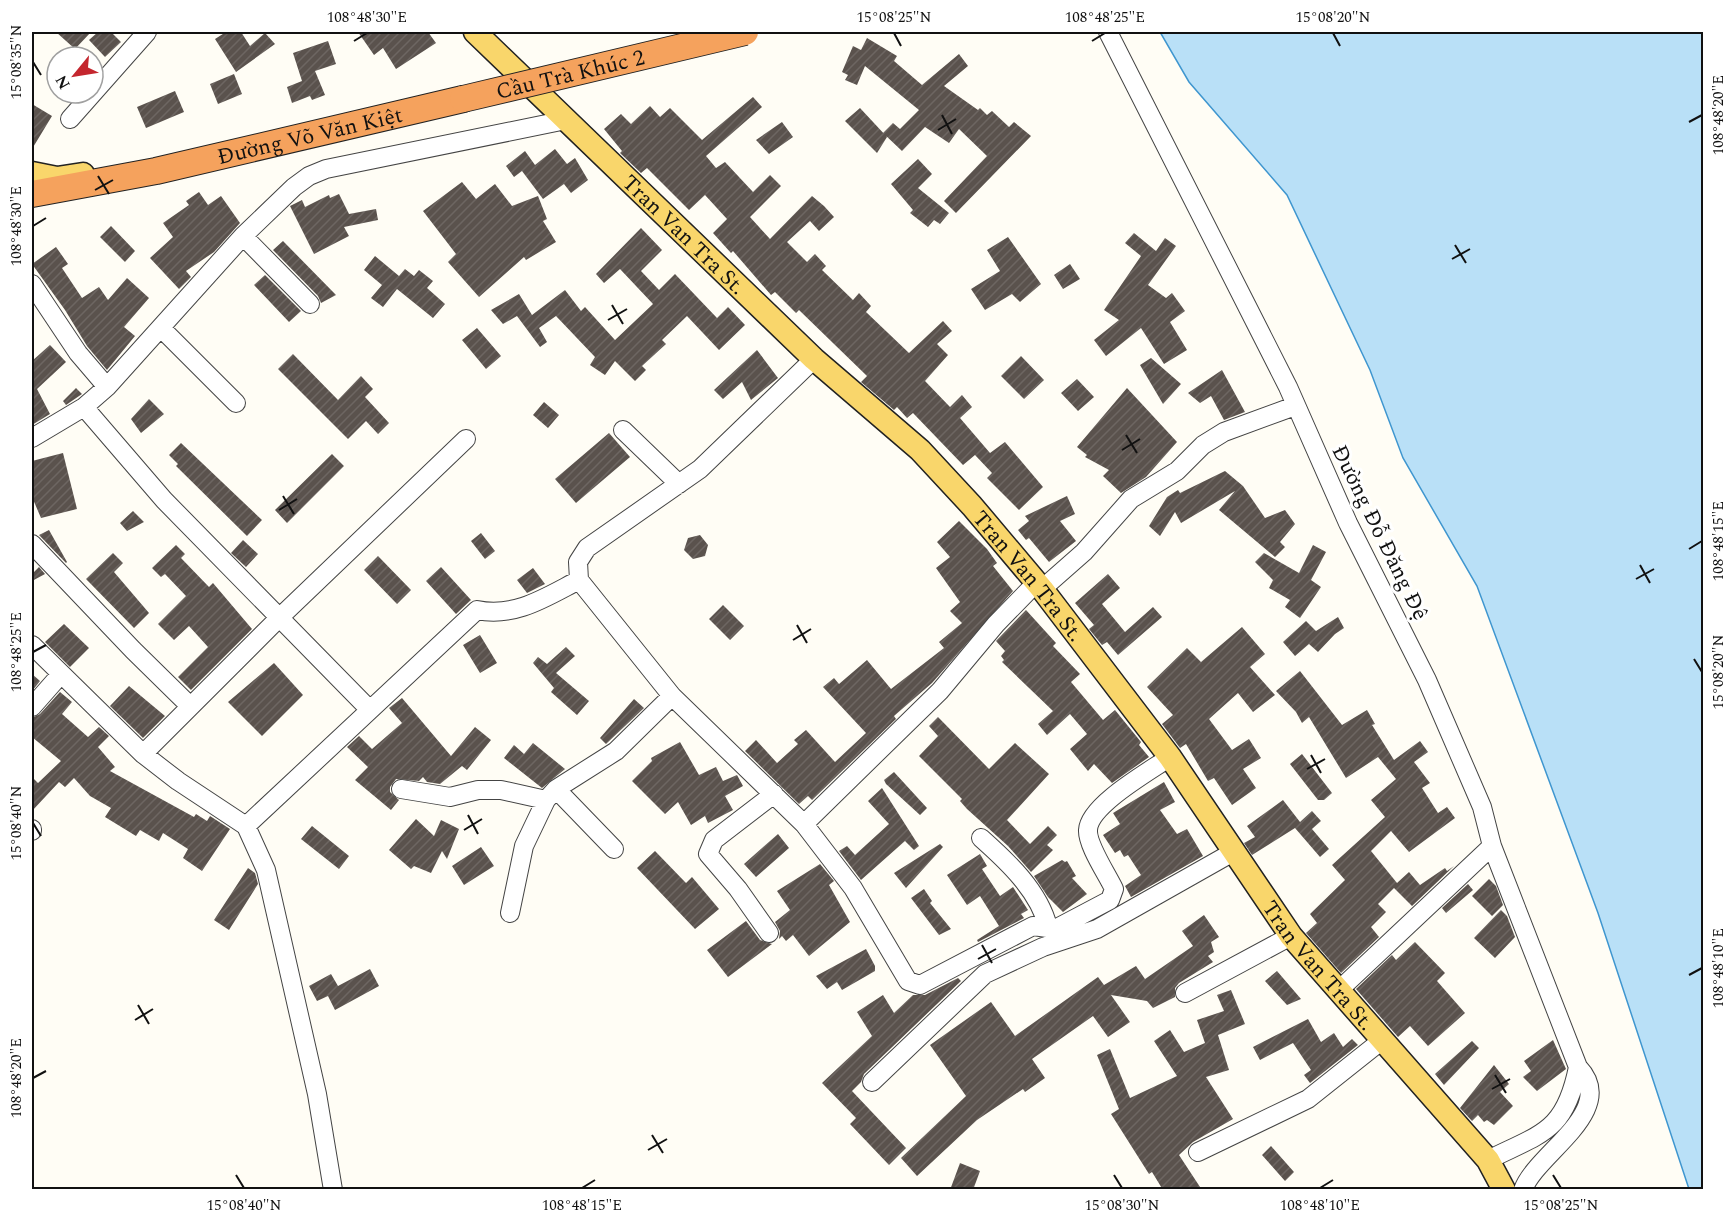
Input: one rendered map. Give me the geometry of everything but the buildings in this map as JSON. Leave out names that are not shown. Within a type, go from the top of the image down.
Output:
[{"type":"highway","name":"Cầu Trà Khúc 2","points":[[463,99],[745,32]]},
{"type":"highway","name":"Đường Võ Văn Kiệt","points":[[32,194],[156,171],[463,99]]},
{"type":"highway","name":"Đường Võ Văn Kiệt","points":[[32,208],[156,171]]},
{"type":"main road","name":"Tran Van Tra St.","points":[[475,32],[814,359],[920,450],[1005,543],[1170,757],[1291,936],[1488,1160],[1504,1190]]},
{"type":"main road","points":[[32,174],[57,178],[108,171],[156,171]]},
{"type":"street","points":[[70,119],[147,32]]},
{"type":"street","name":"Đường Đỗ Đăng Đệ","points":[[1108,32],[1288,387],[1457,745],[1482,807],[1492,846],[1578,1067],[1585,1075],[1589,1087],[1582,1119],[1531,1173],[1523,1190]]},
{"type":"street","points":[[32,438],[84,407],[107,387],[243,236],[294,187],[309,176],[326,169],[566,120]]},
{"type":"street","points":[[243,236],[310,304]]},
{"type":"street","points":[[32,284],[78,352],[107,387]]},
{"type":"street","points":[[161,328],[236,403]]},
{"type":"street","points":[[814,359],[700,469],[587,548],[578,562],[579,580],[672,696],[804,824],[852,888],[901,971],[914,985],[920,985],[1033,926],[1055,929],[1110,900],[1114,894],[1089,840],[1088,828],[1094,816],[1114,796],[1170,757]]},
{"type":"street","points":[[804,824],[940,692],[996,624],[1039,586],[1084,552],[1131,499],[1177,471],[1203,446],[1224,432],[1295,406]]},
{"type":"street","points":[[84,407],[164,500],[278,619],[370,710]]},
{"type":"street","points":[[623,430],[679,484]]},
{"type":"street","points":[[143,754],[278,619],[466,439]]},
{"type":"street","points":[[32,544],[190,706]]},
{"type":"street","points":[[246,826],[477,610],[495,614],[515,610],[579,580]]},
{"type":"street","points":[[32,645],[143,754],[178,781],[246,826],[266,870],[317,1094],[333,1190]]},
{"type":"street","points":[[32,707],[61,674]]},
{"type":"street","points":[[510,913],[524,846],[551,794],[616,751],[672,696]]},
{"type":"street","points":[[401,789],[450,797],[478,790],[551,794],[614,849]]},
{"type":"street","points":[[769,933],[738,889],[708,854],[714,840],[774,794]]},
{"type":"street","points":[[981,838],[1006,860],[1038,901],[1048,927]]},
{"type":"street","points":[[1339,990],[1492,846]]},
{"type":"street","points":[[872,1082],[985,974],[1032,951],[1097,929],[1235,851]]},
{"type":"street","points":[[1185,993],[1291,936]]},
{"type":"street","points":[[1198,1152],[1308,1099],[1381,1041]]},
{"type":"street","points":[[1488,1160],[1555,1124],[1573,1092],[1578,1067]]},
{"type":"water","points":[[1160,32],[1703,32],[1703,1189],[1689,1189],[1598,913],[1477,586],[1403,458],[1370,370],[1287,195],[1189,82]]}]
